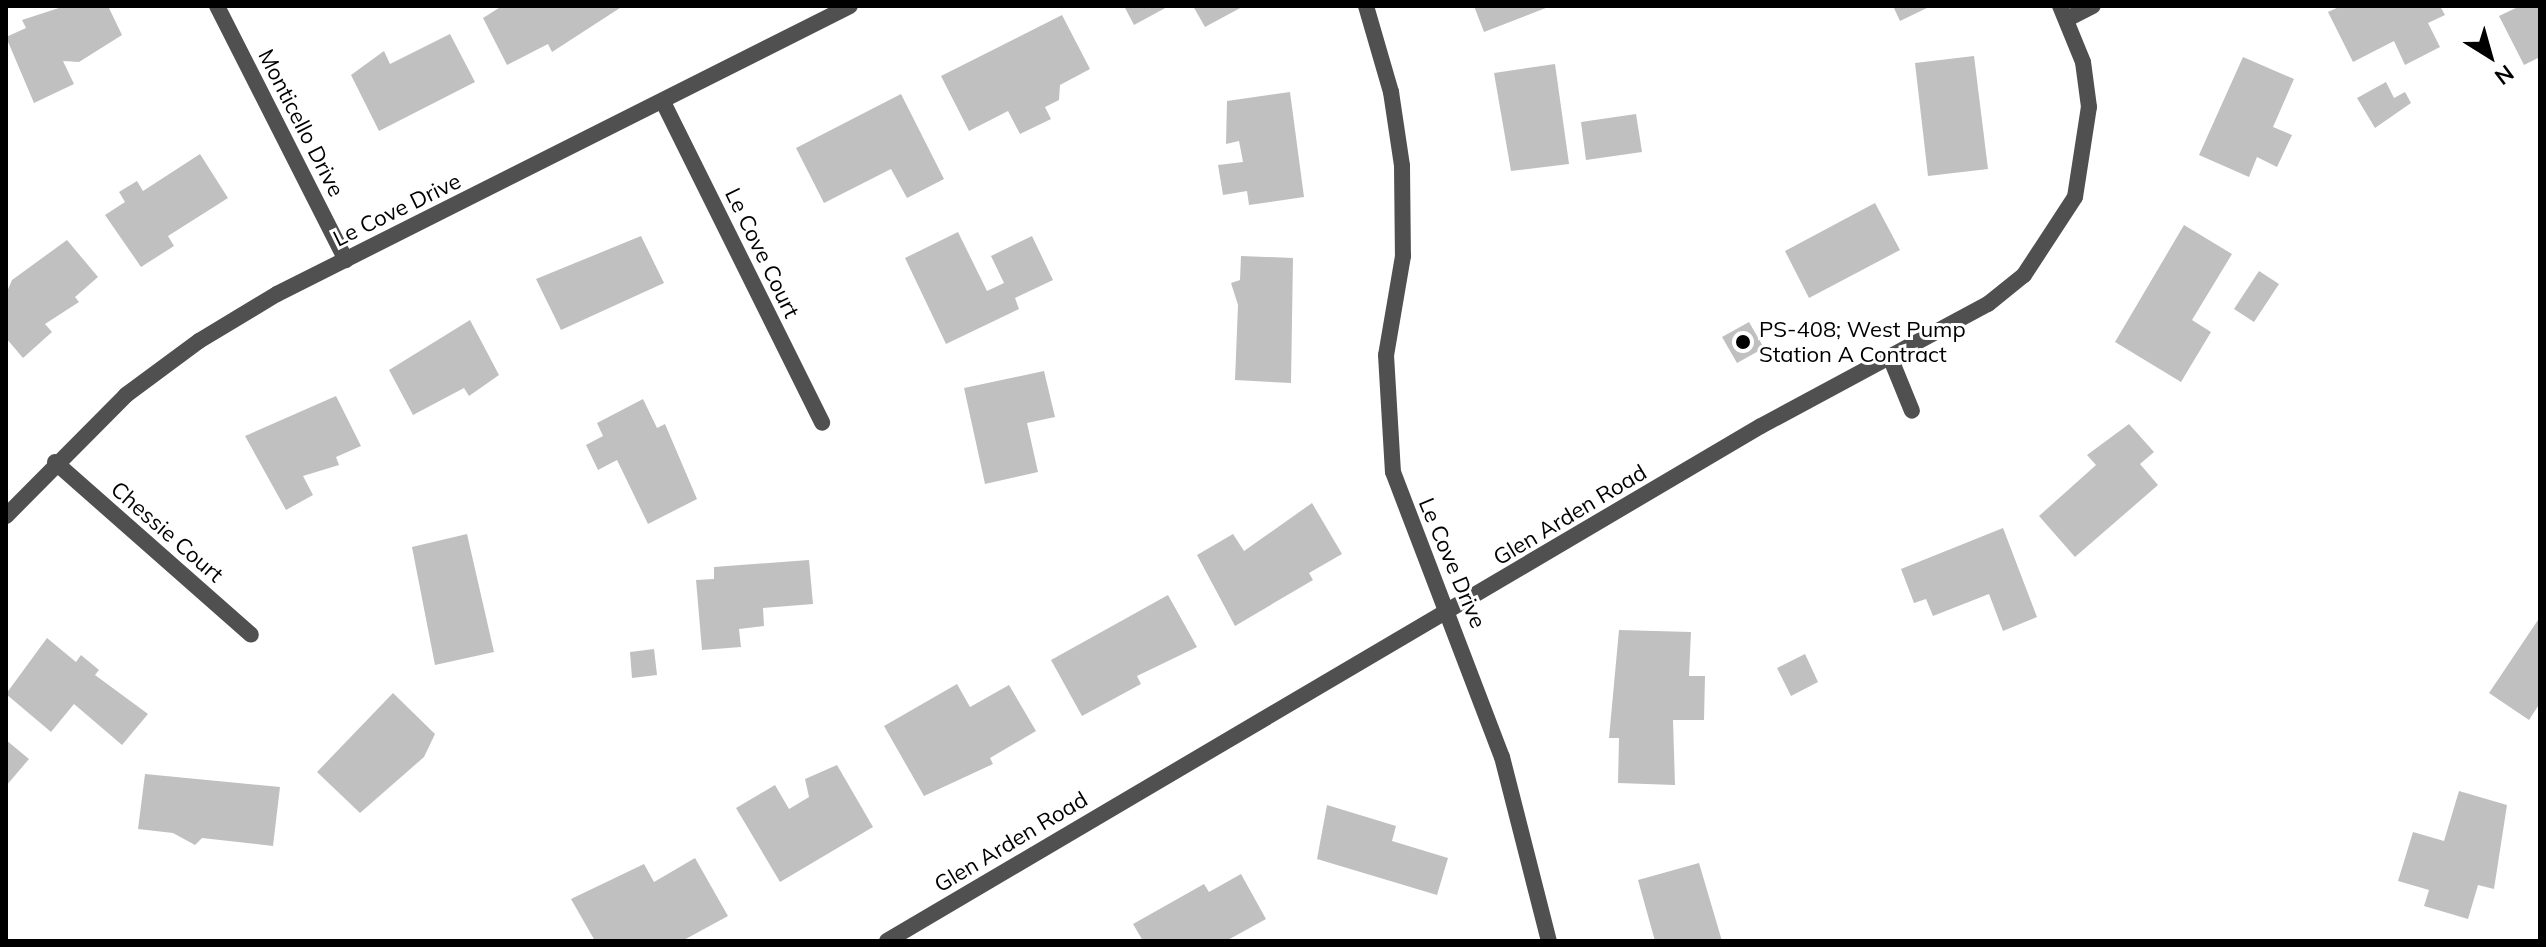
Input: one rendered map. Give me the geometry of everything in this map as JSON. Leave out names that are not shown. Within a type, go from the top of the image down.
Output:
[{"type":"street","name":"Monticello Drive","points":[[217,6],[346,260]]},
{"type":"street","name":"Le Cove Drive","points":[[6,516],[55,462],[199,341],[346,260],[850,6]]},
{"type":"street","name":"Le Cove Drive","points":[[1366,6],[1391,92],[1402,166],[1403,256],[1384,414],[1410,528],[1452,613],[1502,757],[1549,941]]},
{"type":"street","points":[[2064,12],[2093,6]]},
{"type":"street","name":"Glen Arden Road","points":[[887,941],[1890,357],[1988,304],[2054,239],[2075,197],[2088,144],[2083,62],[2064,12]]},
{"type":"street","name":"Le Cove Court","points":[[663,102],[822,423]]},
{"type":"street","points":[[1890,357],[1912,411]]},
{"type":"street","name":"Chessie Court","points":[[55,462],[251,635]]},
{"type":"building","points":[[65,6],[108,6],[122,35],[79,62],[63,61],[74,84],[34,103],[6,37],[26,28],[22,20]]},
{"type":"building","points":[[502,6],[623,6],[552,52],[548,44],[507,65],[483,18]]},
{"type":"building","points":[[1124,6],[1169,6],[1134,25]]},
{"type":"building","points":[[1193,6],[1244,6],[1205,27]]},
{"type":"building","points":[[1474,6],[1551,6],[1484,32]]},
{"type":"building","points":[[1893,6],[1931,6],[1900,21]]},
{"type":"building","points":[[2341,6],[2440,6],[2445,15],[2428,23],[2440,47],[2405,65],[2394,41],[2353,62],[2328,12]]},
{"type":"building","points":[[2520,6],[2540,6],[2540,57],[2524,65],[2499,16]]},
{"type":"building","points":[[1062,15],[1090,69],[1060,85],[1059,100],[1045,107],[1051,119],[1020,134],[1008,111],[969,131],[941,76]]},
{"type":"building","points":[[450,34],[475,82],[379,131],[351,75],[384,51],[390,64]]},
{"type":"building","points":[[1974,56],[1988,169],[1928,176],[1915,63]]},
{"type":"building","points":[[2243,57],[2294,79],[2273,127],[2292,135],[2277,167],[2257,157],[2249,177],[2199,155]]},
{"type":"building","points":[[1555,64],[1569,164],[1511,171],[1494,73]]},
{"type":"building","points":[[2386,82],[2394,98],[2405,92],[2411,103],[2375,128],[2357,98]]},
{"type":"building","points":[[1290,92],[1304,197],[1249,205],[1247,191],[1223,195],[1218,165],[1243,162],[1239,141],[1226,144],[1227,101]]},
{"type":"building","points":[[901,94],[944,179],[907,198],[891,169],[824,203],[796,148]]},
{"type":"building","points":[[1636,114],[1642,152],[1586,160],[1581,122]]},
{"type":"building","points":[[200,154],[228,198],[168,236],[174,246],[141,267],[105,215],[125,202],[119,192],[137,181],[143,191]]},
{"type":"building","points":[[1875,203],[1900,250],[1809,298],[1785,251]]},
{"type":"building","points":[[2184,225],[2232,254],[2192,320],[2211,332],[2181,382],[2115,342]]},
{"type":"building","points":[[958,232],[987,291],[1004,283],[991,256],[1032,236],[1053,280],[1015,298],[1019,309],[946,344],[905,258]]},
{"type":"building","points":[[641,236],[664,283],[561,330],[536,279]]},
{"type":"building","points":[[67,240],[98,277],[75,297],[79,302],[45,324],[52,332],[23,358],[6,338],[6,294],[12,280]]},
{"type":"building","points":[[1241,256],[1293,258],[1291,383],[1235,380],[1238,305],[1231,283],[1240,280]]},
{"type":"building","points":[[2259,271],[2279,284],[2254,322],[2234,309]]},
{"type":"building","points":[[470,320],[499,375],[469,396],[464,388],[413,415],[389,370]]},
{"type":"building","name":"PS-408; West Pump Station A Contract","points":[[1749,322],[1764,348],[1737,363],[1722,337]]},
{"type":"building","points":[[1044,371],[1055,417],[1027,423],[1038,472],[985,484],[964,388]]},
{"type":"building","points":[[336,396],[361,446],[336,457],[339,465],[303,476],[313,495],[286,510],[245,436]]},
{"type":"building","points":[[643,399],[657,428],[665,424],[697,499],[648,524],[617,460],[598,470],[586,445],[603,436],[597,423]]},
{"type":"building","points":[[2129,424],[2154,452],[2140,464],[2158,485],[2075,557],[2039,516],[2096,465],[2087,455]]},
{"type":"building","points":[[1312,503],[1342,554],[1309,573],[1313,580],[1235,626],[1197,555],[1233,534],[1244,551]]},
{"type":"building","points":[[2003,528],[2037,617],[2003,631],[1989,594],[1933,616],[1926,599],[1914,603],[1901,569]]},
{"type":"building","points":[[467,534],[494,652],[435,665],[412,547]]},
{"type":"building","points":[[809,560],[813,604],[763,608],[764,626],[739,629],[741,647],[702,650],[696,580],[714,579],[714,567]]},
{"type":"building","points":[[1168,595],[1197,647],[1137,676],[1141,684],[1082,716],[1051,660]]},
{"type":"building","points":[[2540,617],[2540,703],[2529,720],[2489,693]]},
{"type":"building","points":[[1619,630],[1691,632],[1689,676],[1705,676],[1704,720],[1673,720],[1675,785],[1618,783],[1619,738],[1609,738]]},
{"type":"building","points":[[47,638],[76,662],[81,655],[99,670],[95,675],[148,714],[122,745],[74,704],[51,732],[6,694]]},
{"type":"building","points":[[654,649],[657,675],[632,678],[630,652]]},
{"type":"building","points":[[1805,654],[1818,682],[1791,696],[1777,668]]},
{"type":"building","points":[[957,684],[970,707],[1009,685],[1036,731],[990,758],[993,764],[924,796],[884,726]]},
{"type":"building","points":[[393,693],[435,734],[424,757],[360,813],[317,772]]},
{"type":"building","points":[[6,740],[29,759],[6,786]]},
{"type":"building","points":[[837,765],[873,827],[780,882],[736,808],[775,785],[789,809],[809,797],[805,779]]},
{"type":"building","points":[[145,774],[280,787],[273,846],[202,838],[195,845],[173,833],[138,829]]},
{"type":"building","points":[[2459,791],[2507,805],[2494,889],[2478,885],[2468,919],[2424,906],[2429,890],[2398,881],[2413,832],[2444,841]]},
{"type":"building","points":[[1327,805],[1396,826],[1392,841],[1448,858],[1437,895],[1317,859]]},
{"type":"building","points":[[695,858],[728,916],[682,941],[595,941],[571,899],[644,864],[654,882]]},
{"type":"building","points":[[1699,863],[1722,941],[1655,941],[1638,880]]},
{"type":"building","points":[[1241,874],[1266,919],[1226,941],[1143,941],[1133,924],[1204,884],[1209,892]]},
{"type":"place","name":"PS-408; West Pump Station A Contract","points":[[1743,342]]}]
